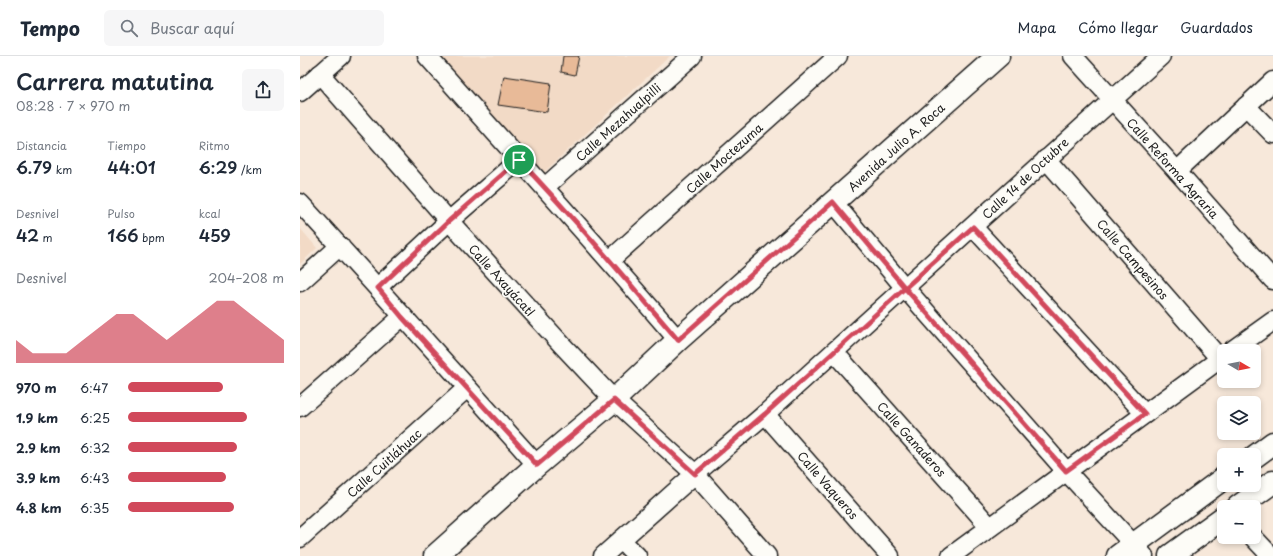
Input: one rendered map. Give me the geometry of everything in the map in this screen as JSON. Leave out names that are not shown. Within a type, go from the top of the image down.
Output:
[{"type":"street","points":[[300,92],[341,56]]},
{"type":"street","points":[[427,56],[610,260],[678,340]]},
{"type":"street","name":"Calle Mezahualpilli","points":[[545,187],[692,56]]},
{"type":"street","name":"Calle Moctezuma","points":[[610,260],[838,56]]},
{"type":"street","name":"Avenida Julio A. Roca","points":[[435,556],[537,465],[614,400],[678,340],[998,56]]},
{"type":"street","name":"Calle Reforma Agraria","points":[[1073,56],[1273,280]]},
{"type":"street","name":"Calle 14 de Octubre","points":[[603,556],[765,414],[1161,56]]},
{"type":"street","name":"Calle Axayácatl","points":[[320,74],[449,221],[562,346],[614,400],[695,474],[767,556]]},
{"type":"street","points":[[1177,171],[1273,81]]},
{"type":"street","points":[[1246,106],[1273,134]]},
{"type":"street","name":"Calle Campesinos","points":[[1046,159],[1217,346]]},
{"type":"street","points":[[378,288],[449,221],[519,160]]},
{"type":"street","points":[[833,202],[905,288],[1066,471],[1132,552],[1217,484]]},
{"type":"street","points":[[300,203],[537,465]]},
{"type":"street","points":[[973,227],[1145,414]]},
{"type":"street","points":[[300,282],[340,246]]},
{"type":"street","points":[[300,407],[402,317]]},
{"type":"street","points":[[1241,344],[1273,321]]},
{"type":"street","name":"Calle Ganaderos","points":[[834,352],[990,527]]},
{"type":"street","points":[[951,556],[1217,361]]},
{"type":"street","name":"Calle Cuitláhuac","points":[[300,538],[468,388]]},
{"type":"street","name":"Calle Vaqueros","points":[[765,414],[890,556]]},
{"type":"street","points":[[1261,452],[1273,443]]},
{"type":"street","points":[[1248,500],[1273,482]]},
{"type":"street","points":[[1170,556],[1217,522]]},
{"type":"street","points":[[621,540],[637,556]]},
{"type":"street","points":[[1260,544],[1271,556]]},
{"type":"shaded area","points":[[436,56],[670,56],[542,174]]},
{"type":"shaded area","points":[[300,228],[317,248],[300,264]]},
{"type":"building","points":[[563,56],[579,56],[575,75],[561,72]]},
{"type":"building","points":[[504,76],[551,83],[547,112],[498,105]]},
{"type":"route","points":[[519,160],[449,221],[378,288],[402,317],[537,465],[614,400],[695,474],[765,414],[905,288],[1066,471],[1145,414],[973,227],[905,288],[833,202],[678,340],[610,260],[519,160]]}]
